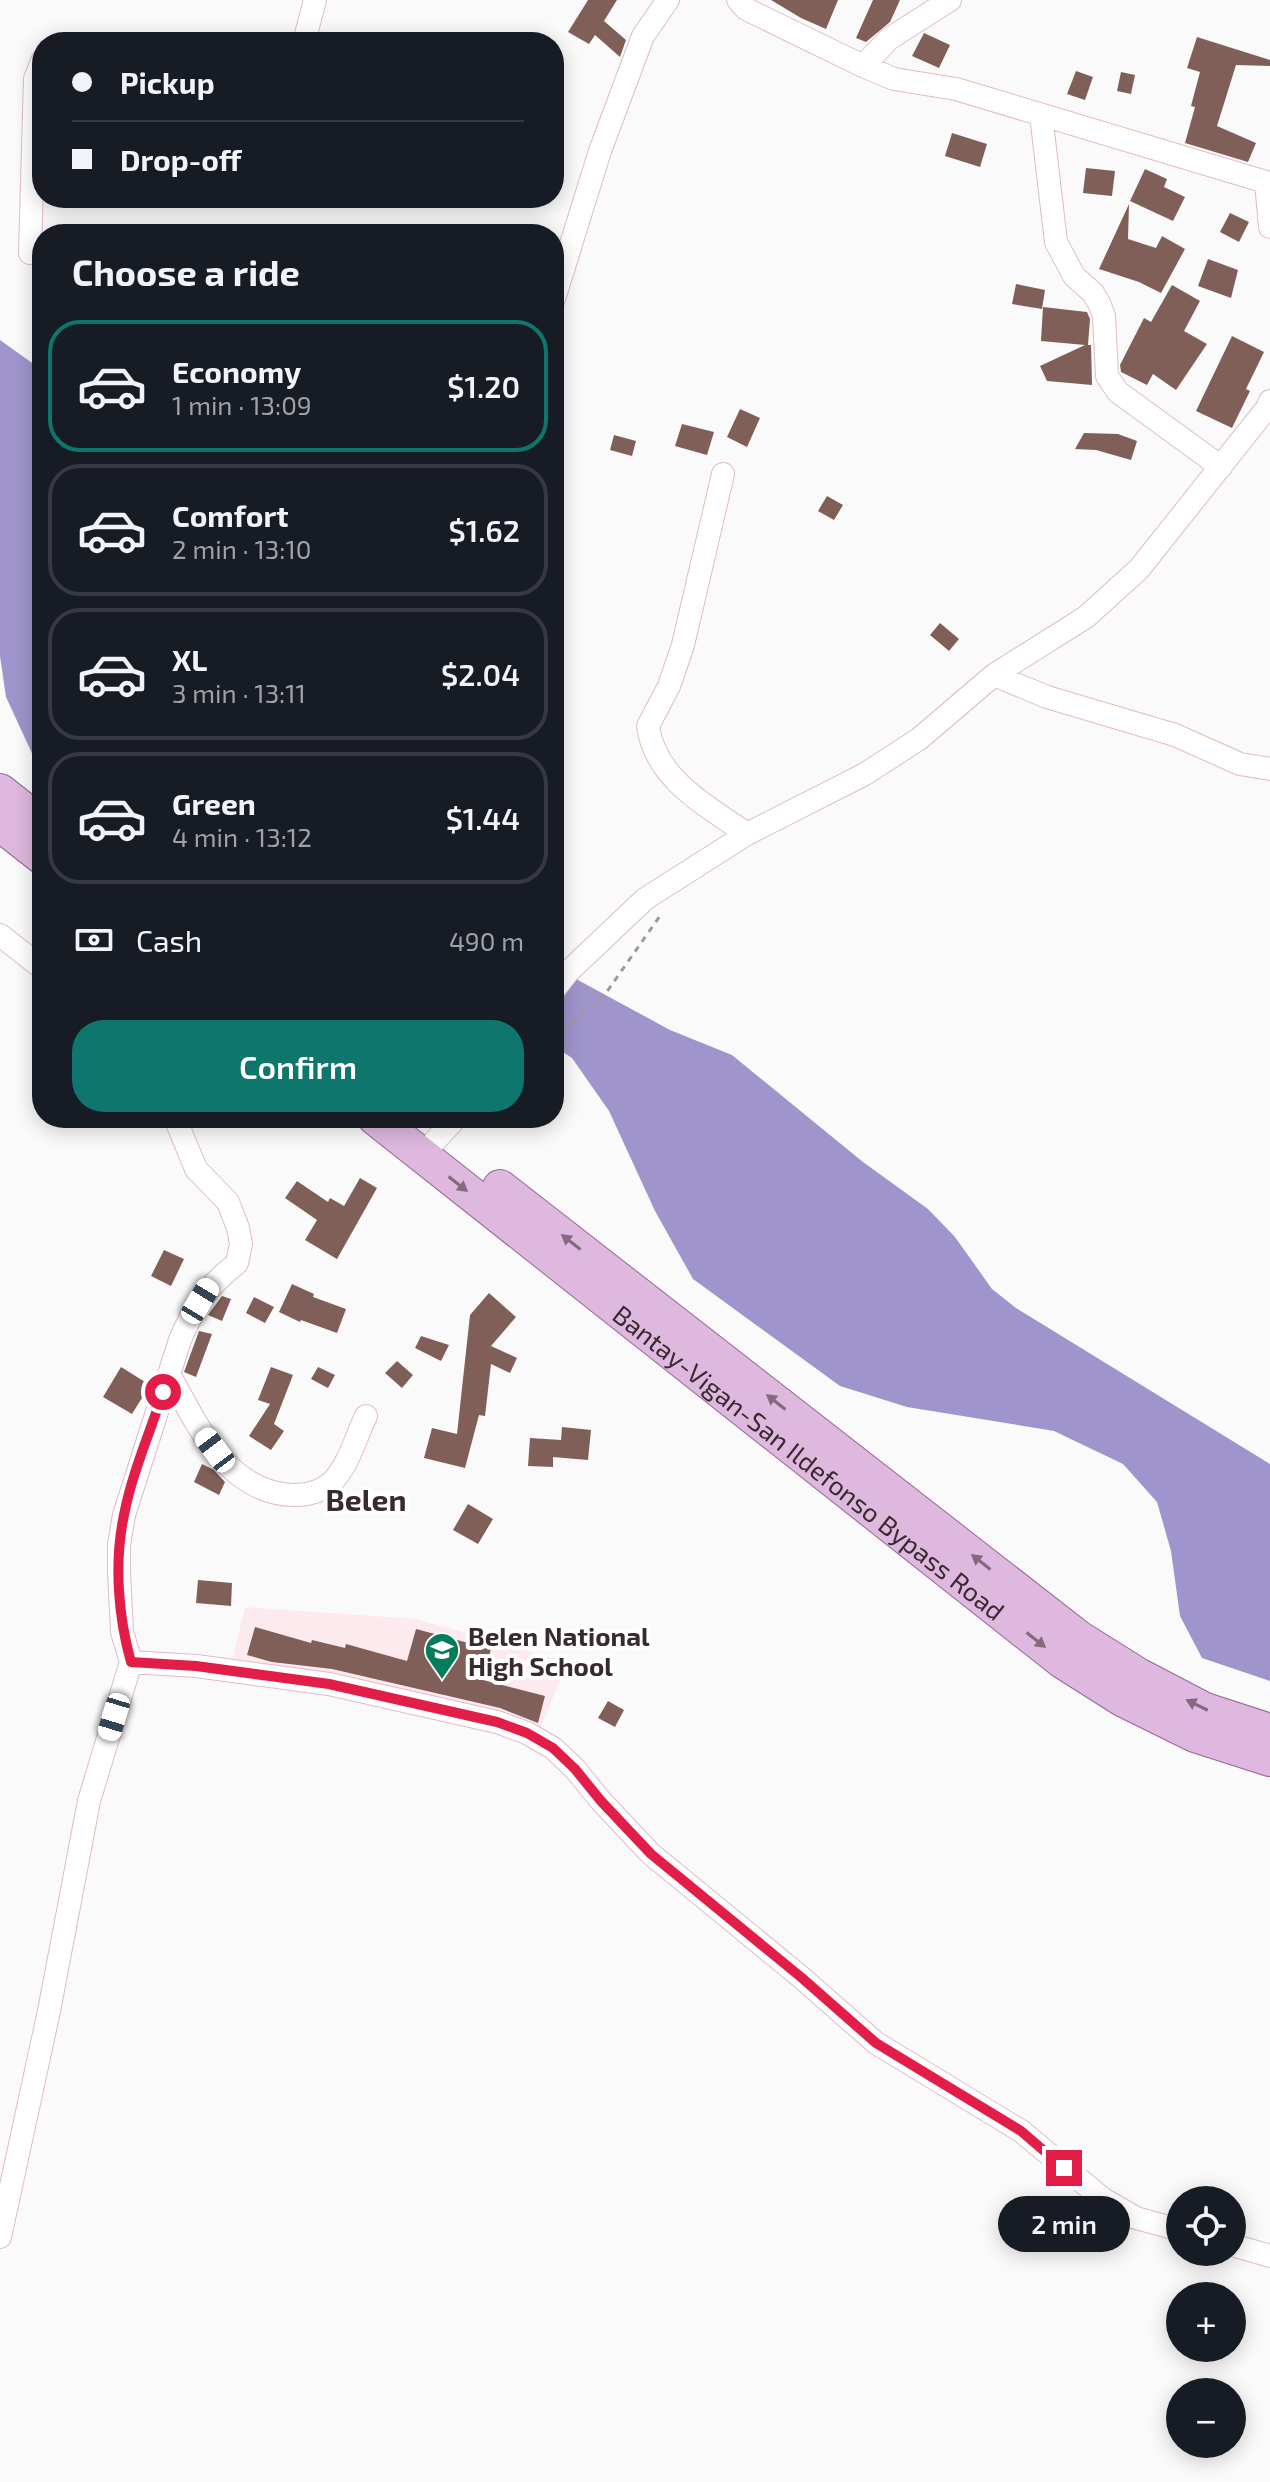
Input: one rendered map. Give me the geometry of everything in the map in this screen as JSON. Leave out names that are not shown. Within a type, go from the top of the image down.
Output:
[{"type":"main road","points":[[0,791],[32,816]]},
{"type":"main road","points":[[0,824],[32,849]]},
{"type":"main road","name":"Bantay-Vigan-San Ildefonso Bypass Road","points":[[432,1132],[1079,1638],[1138,1675],[1205,1710],[1270,1731]]},
{"type":"main road","name":"Bantay-Vigan-San Ildefonso Bypass Road","points":[[432,1132],[1062,1661],[1122,1699],[1195,1735],[1270,1759]]},
{"type":"street","points":[[307,32],[315,0]]},
{"type":"street","points":[[564,267],[600,151],[643,36],[668,0]]},
{"type":"street","points":[[738,0],[746,9],[894,79],[956,89],[1268,182],[1270,227]]},
{"type":"street","points":[[863,66],[889,39],[950,0]]},
{"type":"street","points":[[1041,115],[1056,242],[1074,276],[1093,293],[1104,316],[1107,376],[1118,392],[1221,467]]},
{"type":"street","points":[[30,253],[32,183]]},
{"type":"street","points":[[564,978],[645,899],[747,834],[887,760],[919,739],[994,675],[1086,617],[1139,569],[1270,401]]},
{"type":"street","points":[[723,474],[683,645],[669,686],[648,726],[657,756],[675,783],[747,834]]},
{"type":"street","points":[[994,675],[1047,697],[1175,735],[1240,764],[1270,769]]},
{"type":"street","points":[[0,935],[32,960]]},
{"type":"street","points":[[0,2237],[49,2011],[89,1801],[131,1662],[122,1632],[119,1545],[124,1515],[190,1317],[210,1285],[237,1263],[241,1244],[228,1202],[196,1169],[179,1128]]},
{"type":"street","points":[[169,1374],[202,1433],[227,1465],[244,1479],[269,1491],[309,1495],[323,1490],[341,1471],[366,1416]]},
{"type":"street","points":[[131,1662],[196,1666],[329,1684],[497,1722],[527,1733],[553,1748],[575,1769],[651,1854],[876,2043],[1021,2131],[1103,2199],[1136,2218],[1166,2226]]},
{"type":"street","points":[[1246,2249],[1270,2256]]},
{"type":"path","points":[[564,1030],[606,993],[669,903]]},
{"type":"shaded area","points":[[0,340],[32,363],[32,753],[6,697],[0,656]]},
{"type":"shaded area","points":[[564,972],[670,1030],[732,1055],[863,1162],[928,1209],[955,1237],[992,1289],[1016,1308],[1270,1464],[1270,1681],[1202,1658],[1180,1616],[1171,1551],[1157,1502],[1123,1464],[1054,1431],[907,1407],[840,1386],[693,1279],[655,1211],[609,1111],[572,1058],[564,1053]]},
{"type":"shaded area","name":"Belen National High School","points":[[245,1607],[417,1619],[568,1662],[539,1731],[232,1662]]},
{"type":"building","points":[[588,0],[617,0],[604,21],[626,40],[620,57],[595,35],[589,44],[568,32]]},
{"type":"building","points":[[771,0],[838,0],[826,29]]},
{"type":"building","points":[[873,0],[900,0],[890,22],[866,42],[856,38]]},
{"type":"building","points":[[924,33],[950,45],[939,68],[912,56]]},
{"type":"building","points":[[1197,37],[1270,60],[1270,66],[1236,65],[1217,126],[1256,143],[1248,162],[1185,143],[1200,72],[1187,68]]},
{"type":"building","points":[[1076,71],[1093,77],[1085,100],[1067,94]]},
{"type":"building","points":[[1121,72],[1135,75],[1131,94],[1117,91]]},
{"type":"building","points":[[952,133],[987,144],[980,167],[945,156]]},
{"type":"building","points":[[1086,168],[1115,171],[1112,196],[1083,193]]},
{"type":"building","points":[[1145,169],[1167,179],[1164,187],[1185,197],[1173,221],[1130,201]]},
{"type":"building","points":[[1129,204],[1128,239],[1156,248],[1162,236],[1185,249],[1161,293],[1099,269]]},
{"type":"building","points":[[1230,213],[1249,222],[1239,242],[1220,232]]},
{"type":"building","points":[[1208,259],[1238,270],[1231,298],[1198,286]]},
{"type":"building","points":[[1016,284],[1045,290],[1042,309],[1012,304]]},
{"type":"building","points":[[1172,285],[1200,301],[1184,331],[1207,344],[1176,390],[1153,374],[1147,385],[1121,372],[1120,365],[1144,318],[1151,322]]},
{"type":"building","points":[[1043,307],[1087,312],[1090,319],[1088,345],[1091,345],[1092,385],[1047,381],[1040,366],[1085,345],[1041,341]]},
{"type":"building","points":[[1232,336],[1264,352],[1232,428],[1196,411]]},
{"type":"building","points":[[740,409],[760,418],[747,447],[727,437]]},
{"type":"building","points":[[682,424],[714,432],[707,455],[675,446]]},
{"type":"building","points":[[1084,433],[1118,434],[1137,441],[1131,460],[1096,450],[1075,449]]},
{"type":"building","points":[[614,435],[636,441],[632,456],[610,450]]},
{"type":"building","points":[[827,496],[843,505],[834,520],[818,511]]},
{"type":"building","points":[[940,623],[959,639],[949,651],[930,635]]},
{"type":"building","points":[[360,1178],[377,1188],[337,1259],[305,1240],[317,1220],[285,1198],[297,1181],[328,1202],[330,1198],[344,1206]]},
{"type":"building","points":[[164,1250],[184,1259],[171,1286],[151,1276]]},
{"type":"building","points":[[292,1284],[314,1294],[313,1297],[346,1309],[337,1333],[279,1312]]},
{"type":"building","points":[[489,1293],[516,1317],[491,1346],[517,1358],[510,1373],[491,1364],[485,1416],[479,1415],[465,1468],[424,1458],[432,1428],[457,1434],[470,1315]]},
{"type":"building","points":[[222,1296],[231,1299],[222,1321],[208,1315]]},
{"type":"building","points":[[254,1297],[274,1307],[265,1323],[246,1313]]},
{"type":"building","points":[[199,1331],[212,1334],[196,1377],[184,1372]]},
{"type":"building","points":[[421,1336],[449,1345],[441,1361],[415,1348]]},
{"type":"building","points":[[397,1361],[413,1375],[402,1388],[385,1373]]},
{"type":"building","points":[[121,1367],[150,1385],[132,1414],[103,1397]]},
{"type":"building","points":[[271,1367],[293,1375],[274,1424],[284,1431],[271,1450],[249,1436],[270,1404],[258,1400]]},
{"type":"building","points":[[318,1367],[335,1375],[328,1388],[311,1379]]},
{"type":"building","points":[[562,1427],[591,1430],[588,1460],[553,1457],[553,1467],[528,1466],[530,1438],[561,1440]]},
{"type":"building","points":[[202,1464],[214,1470],[225,1482],[219,1495],[194,1482]]},
{"type":"building","points":[[468,1504],[493,1519],[478,1544],[453,1530]]},
{"type":"building","points":[[198,1580],[232,1583],[231,1606],[196,1603]]},
{"type":"building","points":[[255,1627],[311,1643],[312,1640],[345,1648],[346,1644],[407,1661],[416,1629],[491,1649],[483,1680],[545,1696],[538,1723],[500,1708],[332,1669],[272,1662],[247,1655]]},
{"type":"building","points":[[608,1701],[624,1710],[615,1727],[598,1718]]},
{"type":"place","name":"Belen National High School","points":[[442,1681]]},
{"type":"district","name":"Belen","points":[[366,1499]]},
{"type":"route","points":[[163,1392],[133,1481],[119,1545],[122,1632],[131,1662],[235,1670],[329,1684],[497,1722],[527,1733],[553,1748],[575,1769],[651,1854],[876,2043],[1021,2131],[1064,2168]]}]
